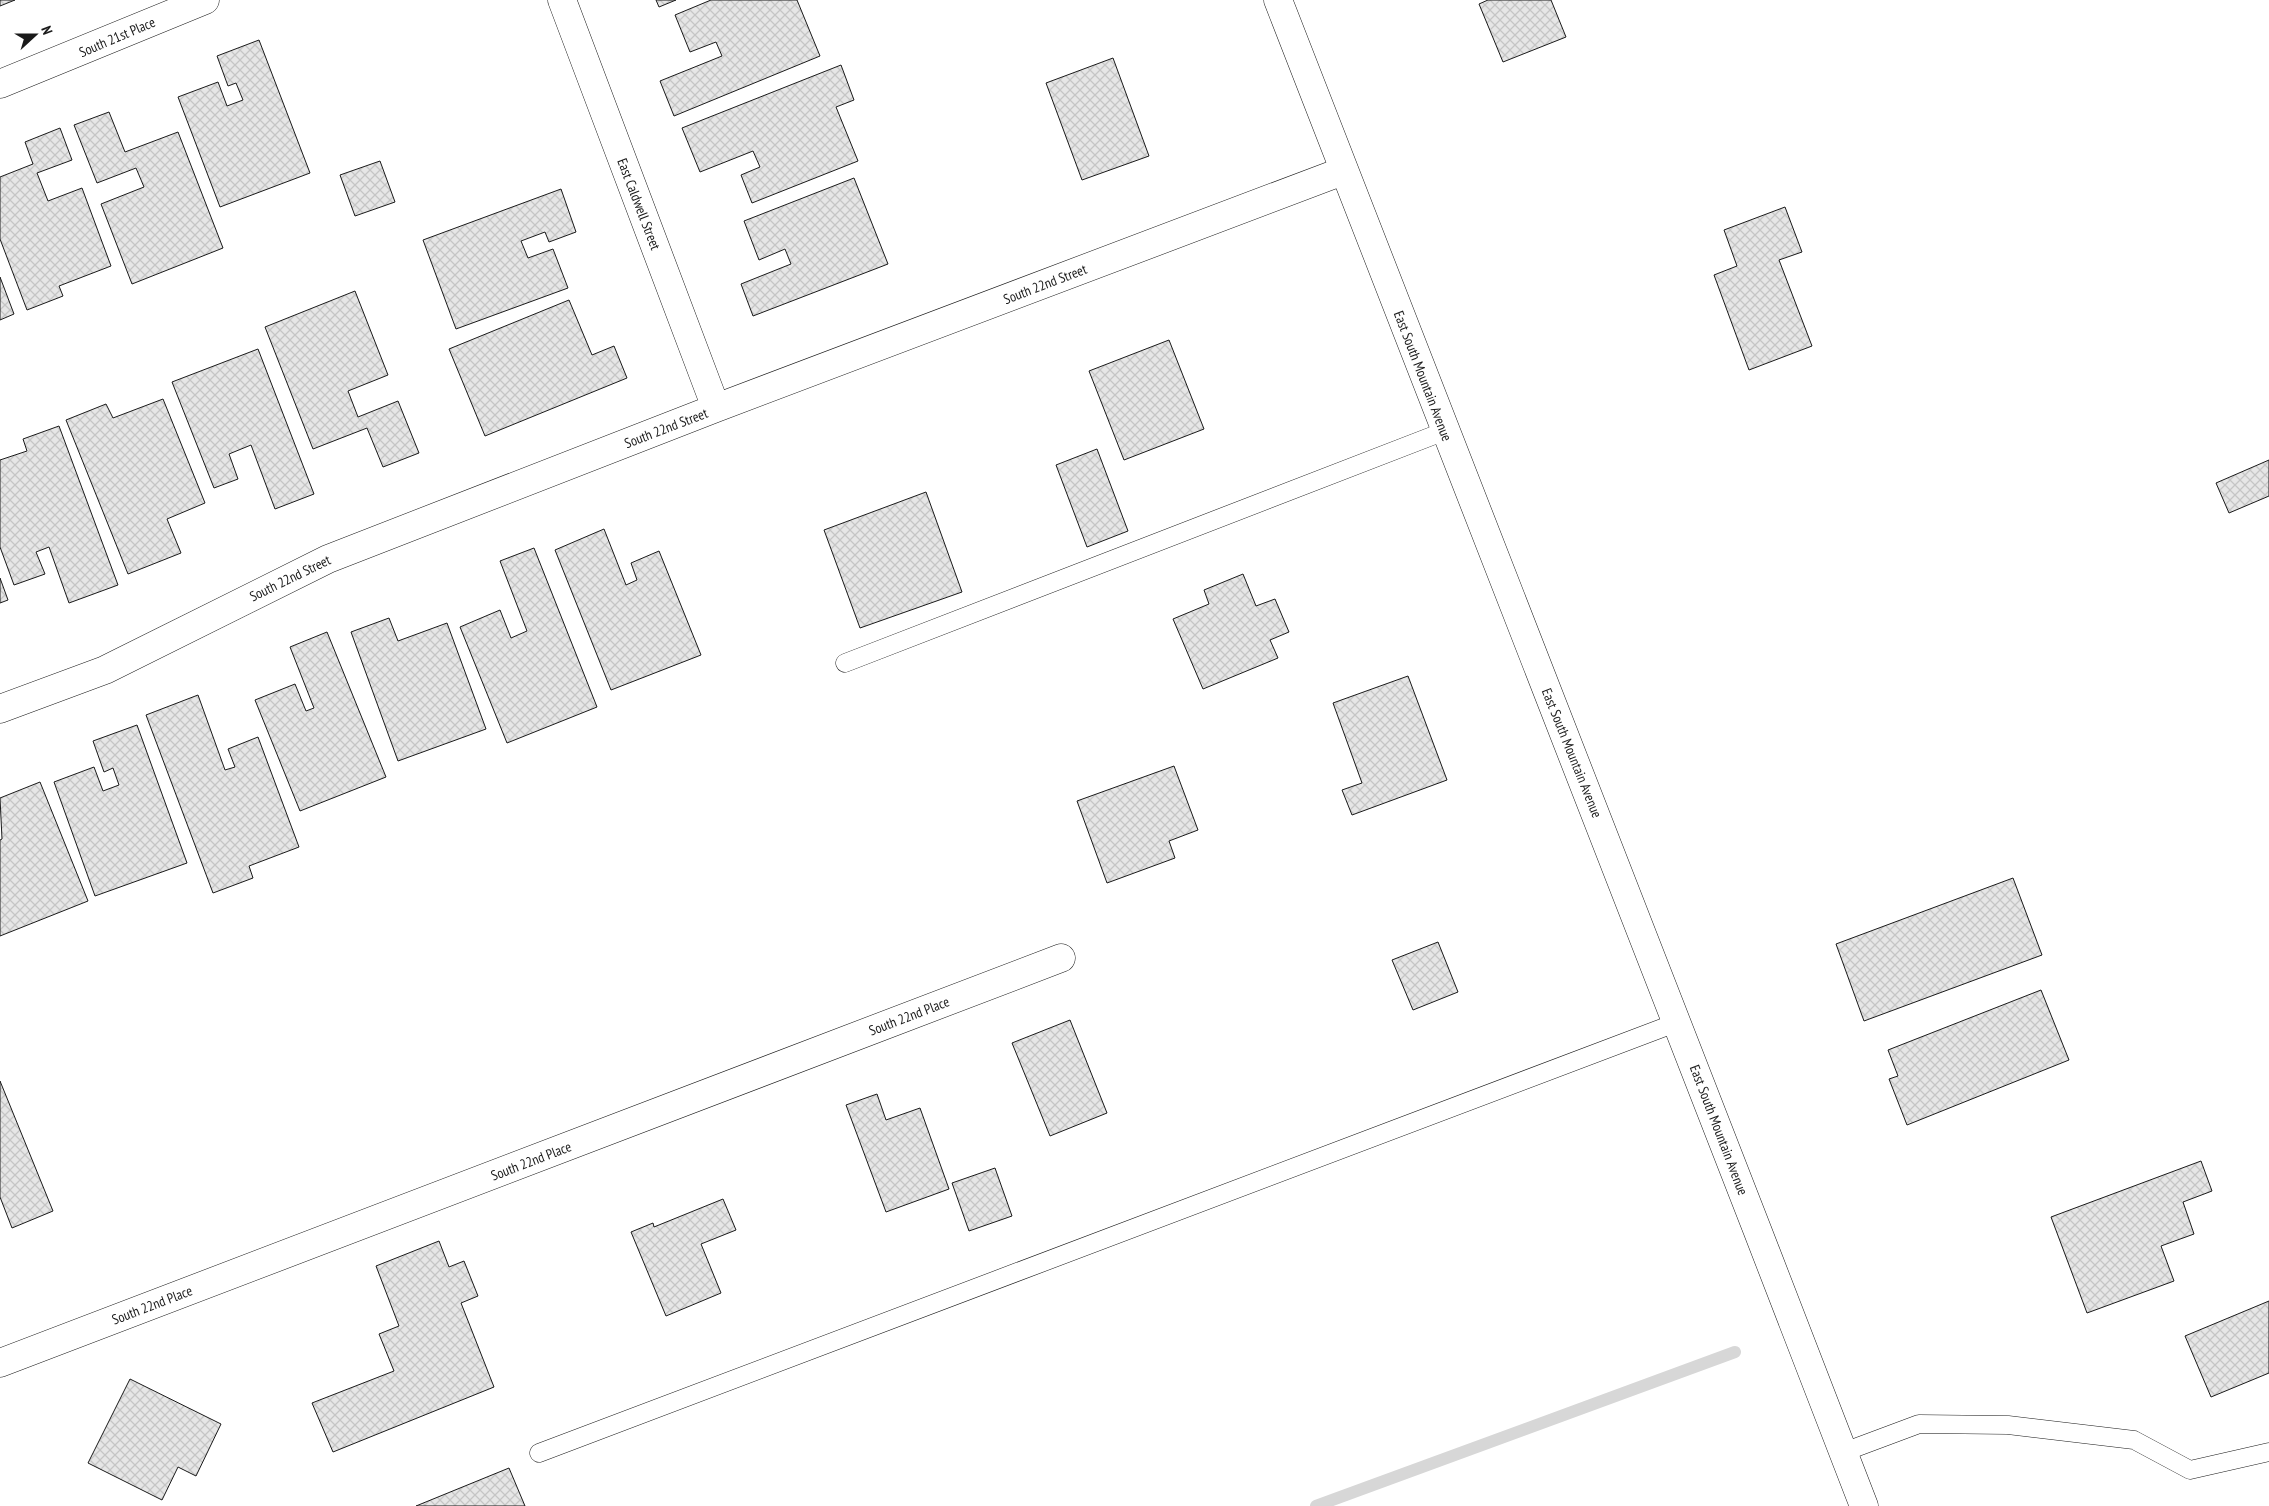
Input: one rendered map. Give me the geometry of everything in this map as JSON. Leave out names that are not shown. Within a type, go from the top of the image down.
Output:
[{"type":"street","name":"South 21st Place","points":[[0,84],[205,0]]},
{"type":"street","name":"East Caldwell Street","points":[[562,0],[716,408]]},
{"type":"street","name":"East South Mountain Avenue","points":[[1278,0],[1343,171],[1678,1022],[1864,1506]]},
{"type":"street","name":"South 22nd Street","points":[[0,709],[105,670],[328,558],[716,408],[1343,171]]},
{"type":"street","name":"South 22nd Place","points":[[0,1363],[1061,958]]},
{"type":"lane","points":[[845,663],[1445,431]]},
{"type":"lane","points":[[539,1453],[1678,1022]]},
{"type":"lane","points":[[1844,1452],[1919,1424],[2008,1425],[2134,1440],[2190,1470],[2269,1452]]},
{"type":"building","points":[[0,0],[15,0],[0,6]]},
{"type":"building","points":[[656,0],[676,0],[659,7]]},
{"type":"building","points":[[711,0],[797,0],[820,56],[674,116],[660,81],[722,56],[716,42],[690,52],[675,15]]},
{"type":"building","points":[[1488,0],[1551,0],[1566,37],[1503,62],[1479,4]]},
{"type":"building","points":[[259,40],[310,173],[220,207],[178,97],[218,82],[227,106],[243,100],[236,83],[228,86],[217,56]]},
{"type":"building","points":[[1113,58],[1149,156],[1082,180],[1046,83]]},
{"type":"building","points":[[841,65],[854,100],[836,107],[858,161],[752,203],[741,175],[760,167],[753,151],[700,172],[682,128]]},
{"type":"building","points":[[109,112],[125,152],[178,132],[223,248],[132,284],[101,204],[144,187],[136,168],[97,183],[74,125]]},
{"type":"building","points":[[60,128],[72,160],[37,173],[48,201],[82,188],[111,266],[59,286],[63,296],[27,310],[0,239],[0,177],[33,164],[25,142]]},
{"type":"building","points":[[380,161],[395,202],[355,216],[340,175]]},
{"type":"building","points":[[854,178],[888,264],[753,316],[741,284],[791,264],[785,249],[759,260],[744,221]]},
{"type":"building","points":[[561,189],[576,232],[549,242],[545,232],[521,241],[528,258],[553,249],[568,288],[456,329],[423,240]]},
{"type":"building","points":[[1785,207],[1802,252],[1779,260],[1812,346],[1749,370],[1714,275],[1737,266],[1724,230]]},
{"type":"building","points":[[0,277],[14,314],[0,320]]},
{"type":"building","points":[[355,291],[388,375],[348,391],[358,417],[398,401],[419,453],[383,467],[367,428],[313,449],[265,327]]},
{"type":"building","points":[[569,300],[592,355],[614,346],[627,378],[485,436],[449,349]]},
{"type":"building","points":[[1169,340],[1204,429],[1124,460],[1089,371]]},
{"type":"building","points":[[258,349],[314,494],[275,509],[251,445],[229,454],[238,479],[214,488],[172,382]]},
{"type":"building","points":[[163,399],[205,503],[167,519],[181,553],[128,574],[66,420],[106,404],[113,418]]},
{"type":"building","points":[[59,426],[118,585],[69,603],[49,547],[36,552],[45,574],[14,585],[0,547],[0,460],[27,451],[23,439]]},
{"type":"building","points":[[1097,449],[1128,531],[1087,547],[1056,465]]},
{"type":"building","points":[[2269,460],[2269,496],[2229,513],[2216,483]]},
{"type":"building","points":[[926,492],[962,592],[860,628],[824,530]]},
{"type":"building","points":[[604,529],[626,585],[637,580],[631,563],[659,551],[701,655],[611,690],[555,550]]},
{"type":"building","points":[[534,548],[597,707],[507,743],[460,627],[500,610],[511,638],[527,631],[500,561]]},
{"type":"building","points":[[1243,574],[1256,606],[1275,599],[1289,632],[1270,640],[1278,658],[1203,689],[1173,619],[1209,604],[1204,590]]},
{"type":"building","points":[[0,578],[8,600],[0,603]]},
{"type":"building","points":[[389,618],[398,641],[447,623],[486,729],[398,761],[351,632]]},
{"type":"building","points":[[327,632],[386,777],[300,811],[255,700],[295,684],[306,711],[314,708],[290,647]]},
{"type":"building","points":[[1408,676],[1447,780],[1352,815],[1342,790],[1362,783],[1333,703]]},
{"type":"building","points":[[198,695],[225,770],[235,767],[228,749],[258,737],[299,847],[249,866],[253,878],[213,893],[146,715]]},
{"type":"building","points":[[137,725],[187,863],[95,896],[54,782],[94,767],[103,791],[119,785],[113,768],[104,772],[93,741]]},
{"type":"building","points":[[1174,766],[1198,830],[1169,841],[1175,858],[1107,883],[1077,801]]},
{"type":"building","points":[[40,782],[88,901],[0,936],[0,840],[2,839],[0,798]]},
{"type":"building","points":[[2013,878],[2042,955],[1864,1021],[1836,944]]},
{"type":"building","points":[[1438,942],[1458,992],[1413,1010],[1392,960]]},
{"type":"building","points":[[2041,990],[2069,1060],[1907,1125],[1889,1079],[1898,1076],[1888,1050]]},
{"type":"building","points":[[1070,1020],[1107,1113],[1050,1136],[1012,1043]]},
{"type":"building","points":[[0,1081],[53,1211],[12,1228],[0,1197]]},
{"type":"building","points":[[877,1094],[886,1120],[920,1108],[949,1189],[886,1212],[846,1105]]},
{"type":"building","points":[[2201,1161],[2212,1191],[2183,1202],[2194,1234],[2161,1246],[2174,1281],[2087,1313],[2051,1217]]},
{"type":"building","points":[[995,1168],[1012,1216],[969,1231],[952,1183]]},
{"type":"building","points":[[723,1199],[736,1230],[701,1244],[721,1293],[666,1316],[631,1232],[653,1223],[654,1227]]},
{"type":"building","points":[[439,1241],[449,1267],[464,1261],[478,1296],[461,1303],[494,1387],[333,1452],[312,1403],[394,1371],[379,1334],[399,1326],[376,1266]]},
{"type":"building","points":[[2269,1301],[2269,1373],[2211,1397],[2185,1336]]},
{"type":"building","points":[[130,1379],[221,1424],[196,1476],[178,1467],[162,1500],[88,1463]]},
{"type":"building","points":[[509,1468],[525,1506],[416,1506]]},
{"type":"waterway","points":[[1316,1506],[1735,1352]]}]
